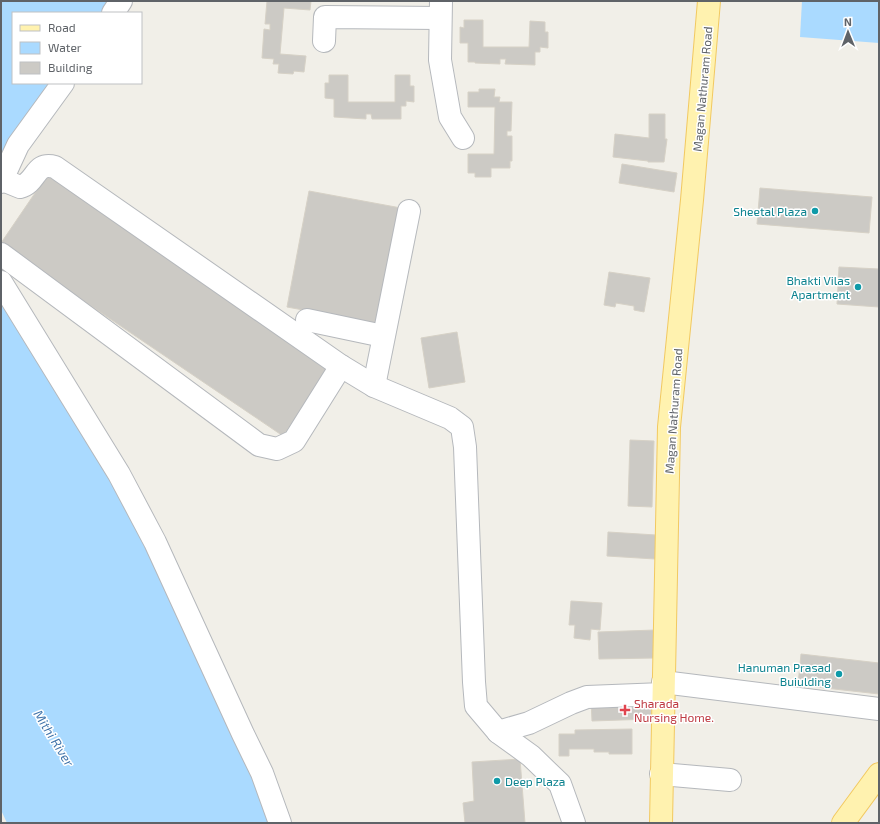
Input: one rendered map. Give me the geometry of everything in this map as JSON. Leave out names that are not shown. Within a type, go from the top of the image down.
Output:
[{"type":"main road","name":"Magan Nathuram Road","points":[[661,823],[669,427],[692,200],[709,1]]},
{"type":"main road","points":[[843,823],[879,774]]},
{"type":"street","points":[[115,12],[121,1]]},
{"type":"street","points":[[324,41],[325,17],[440,10],[440,60],[450,117],[463,138]]},
{"type":"street","points":[[62,84],[18,145],[2,181],[20,187],[27,185],[40,168],[50,166],[55,167],[341,366],[374,386],[450,418],[462,427],[465,455],[476,706],[498,732],[531,756],[560,784],[574,823]]},
{"type":"street","points":[[374,386],[383,336],[410,211]]},
{"type":"street","points":[[1,254],[260,445],[277,449],[294,441],[341,366]]},
{"type":"street","points":[[1,282],[119,474],[155,542],[262,773],[280,823]]},
{"type":"street","points":[[307,320],[383,336]]},
{"type":"street","points":[[498,732],[529,723],[587,697],[663,688],[879,709]]},
{"type":"street","points":[[661,774],[730,780]]},
{"type":"water","points":[[1,1],[117,1],[111,12],[12,12],[12,84],[56,84],[1,167]]},
{"type":"water","points":[[802,1],[879,1],[879,43],[800,37]]},
{"type":"water","name":"Mithi River","points":[[1,295],[137,516],[272,823],[7,823],[1,810]]},
{"type":"building","points":[[267,1],[311,1],[310,10],[284,8],[280,54],[306,56],[304,72],[294,71],[293,74],[278,73],[279,64],[273,64],[274,59],[262,58],[264,29],[270,30],[270,24],[265,24]]},
{"type":"building","points":[[464,20],[483,20],[483,47],[529,47],[530,21],[545,22],[545,32],[548,32],[548,48],[540,47],[540,52],[535,52],[535,65],[505,64],[506,59],[500,59],[500,64],[468,62],[468,43],[460,43],[460,27],[464,28]]},
{"type":"building","points":[[329,75],[348,75],[348,102],[395,102],[395,75],[410,75],[410,86],[414,86],[414,102],[406,101],[406,106],[401,106],[401,119],[372,119],[371,114],[366,114],[366,119],[334,117],[334,99],[325,98],[325,83],[329,83]]},
{"type":"building","points":[[479,89],[495,89],[494,97],[500,97],[499,102],[512,102],[511,131],[507,131],[507,136],[512,136],[512,161],[510,161],[510,168],[491,168],[491,177],[475,177],[475,173],[468,173],[468,154],[494,154],[495,107],[468,107],[468,92],[479,92]]},
{"type":"building","points":[[649,114],[665,114],[665,139],[667,139],[664,162],[648,162],[613,157],[615,134],[649,138]]},
{"type":"building","points":[[622,164],[677,173],[674,192],[619,183]]},
{"type":"building","points":[[50,171],[333,363],[283,436],[1,245]]},
{"type":"building","name":"Sheetal Plaza","points":[[760,188],[872,197],[869,233],[757,224]]},
{"type":"building","points":[[309,191],[401,208],[379,324],[287,307]]},
{"type":"building","name":"Bhakti Vilas Apartment","points":[[839,267],[879,269],[879,307],[837,304]]},
{"type":"building","points":[[609,272],[650,278],[644,312],[634,310],[634,306],[616,303],[615,307],[604,305]]},
{"type":"building","points":[[457,332],[465,382],[429,388],[421,338]]},
{"type":"building","points":[[630,440],[654,441],[652,507],[628,506]]},
{"type":"building","points":[[608,532],[656,535],[655,559],[607,556]]},
{"type":"building","points":[[571,601],[602,603],[600,630],[591,629],[590,640],[574,638],[575,625],[569,625]]},
{"type":"building","points":[[655,630],[655,658],[599,659],[598,632]]},
{"type":"building","name":"Hanuman Prasad Buiulding","points":[[801,654],[879,663],[879,694],[798,685]]},
{"type":"building","points":[[651,699],[651,719],[592,721],[591,700]]},
{"type":"building","points":[[632,729],[632,754],[609,754],[609,752],[594,752],[594,749],[569,749],[569,756],[559,756],[559,734],[575,734],[575,730]]},
{"type":"building","name":"Deep Plaza","points":[[520,759],[525,823],[465,823],[463,803],[474,801],[472,762]]},
{"type":"place","name":"Sheetal Plaza","points":[[815,211]]},
{"type":"place","name":"Bhakti Vilas Apartment","points":[[858,287]]},
{"type":"place","name":"Hanuman Prasad Buiulding","points":[[839,674]]},
{"type":"place","name":"Sharada Nursing Home.","points":[[625,710]]},
{"type":"place","name":"Deep Plaza","points":[[497,781]]}]
